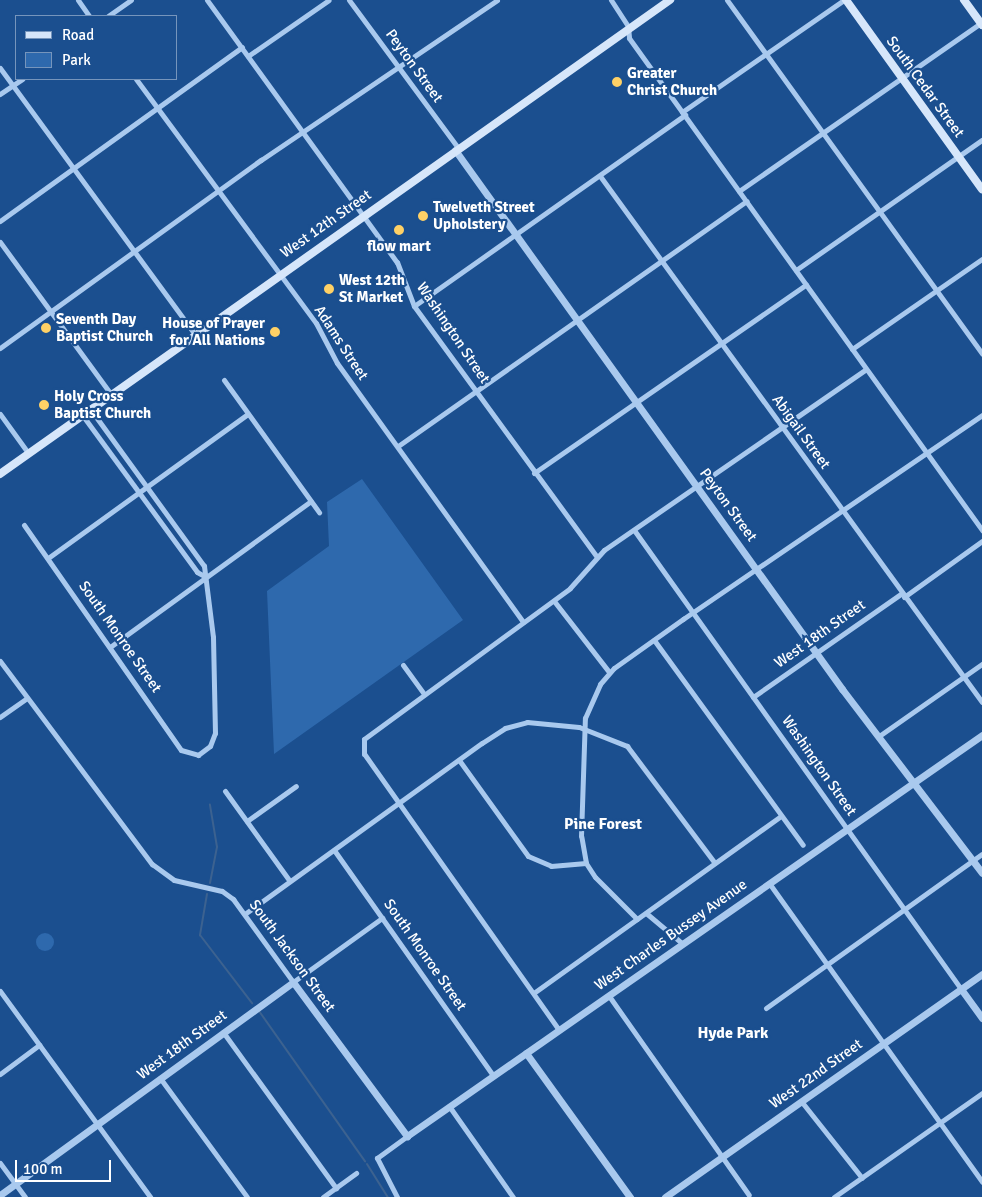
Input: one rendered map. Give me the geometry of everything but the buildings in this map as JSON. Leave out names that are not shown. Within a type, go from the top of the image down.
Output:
[{"type":"main road","name":"West 12th Street","points":[[0,474],[278,274],[670,0]]},
{"type":"main road","name":"South Cedar Street","points":[[845,0],[982,189]]},
{"type":"main road","points":[[964,0],[981,23]]},
{"type":"street","points":[[78,0],[88,15]]},
{"type":"street","points":[[109,15],[131,0]]},
{"type":"street","name":"Washington Street","points":[[207,0],[397,262],[414,306],[596,556]]},
{"type":"street","points":[[248,56],[329,0]]},
{"type":"street","name":"Peyton Street","points":[[349,0],[816,652],[982,873]]},
{"type":"street","points":[[611,0],[628,30],[629,38],[982,530]]},
{"type":"street","points":[[727,0],[982,354]]},
{"type":"street","points":[[414,306],[600,176],[766,54],[845,0]]},
{"type":"street","points":[[0,348],[218,190],[400,69],[493,1]]},
{"type":"street","points":[[739,191],[981,23]]},
{"type":"street","points":[[0,221],[242,47]]},
{"type":"street","points":[[0,68],[195,334]]},
{"type":"street","points":[[0,94],[20,80]]},
{"type":"street","name":"Adams Street","points":[[137,80],[278,274],[523,622]]},
{"type":"street","points":[[796,270],[982,140]]},
{"type":"street","name":"Abigail Street","points":[[600,176],[982,702]]},
{"type":"street","points":[[398,446],[576,318],[746,201]]},
{"type":"street","points":[[0,242],[111,394]]},
{"type":"street","points":[[852,349],[982,259]]},
{"type":"street","points":[[534,473],[806,285]]},
{"type":"street","points":[[559,1030],[535,992],[398,802],[362,745],[366,736],[554,601],[596,556],[781,426],[866,369]]},
{"type":"street","points":[[224,380],[320,512]]},
{"type":"street","points":[[91,410],[204,566],[206,577]]},
{"type":"street","points":[[0,414],[29,454]]},
{"type":"street","points":[[48,558],[248,414]]},
{"type":"street","points":[[637,920],[607,892],[586,862],[579,818],[585,729],[592,699],[609,672],[982,415]]},
{"type":"street","points":[[83,416],[197,572],[206,577]]},
{"type":"street","points":[[110,647],[311,501]]},
{"type":"street","name":"South Monroe Street","points":[[24,525],[181,750],[198,755],[210,746],[215,733],[214,637],[206,577]]},
{"type":"street","name":"Washington Street","points":[[634,530],[982,1018]]},
{"type":"street","name":"West 18th Street","points":[[753,697],[816,652],[982,541]]},
{"type":"street","points":[[554,601],[609,672]]},
{"type":"street","points":[[654,640],[803,845]]},
{"type":"street","name":"South Jackson Street","points":[[0,661],[152,864],[174,880],[209,888],[228,895],[246,913],[292,982],[408,1136]]},
{"type":"street","points":[[879,736],[982,664]]},
{"type":"street","points":[[402,665],[424,694]]},
{"type":"street","points":[[0,717],[27,698]]},
{"type":"street","points":[[246,913],[398,802],[459,760],[518,724],[585,729],[632,749],[715,863]]},
{"type":"street","name":"West Charles Bussey Avenue","points":[[397,1197],[377,1158],[493,1075],[610,996],[846,828],[982,735]]},
{"type":"street","points":[[459,760],[528,856],[551,866],[586,862]]},
{"type":"street","points":[[247,821],[296,786]]},
{"type":"street","points":[[226,791],[289,880]]},
{"type":"street","points":[[535,992],[781,816]]},
{"type":"street","name":"South Monroe Street","points":[[334,850],[493,1075]]},
{"type":"street","points":[[766,1008],[982,854]]},
{"type":"street","points":[[769,883],[982,1182]]},
{"type":"street","points":[[646,913],[683,944]]},
{"type":"street","name":"West 18th Street","points":[[0,1195],[98,1125],[259,1005],[382,918]]},
{"type":"street","name":"West 22nd Street","points":[[665,1197],[982,974]]},
{"type":"street","points":[[0,991],[150,1197]]},
{"type":"street","points":[[610,996],[749,1195]]},
{"type":"street","points":[[223,1032],[336,1188]]},
{"type":"street","points":[[0,1074],[39,1045]]},
{"type":"street","points":[[526,1053],[630,1197]]},
{"type":"street","points":[[160,1078],[247,1197]]},
{"type":"street","points":[[834,1197],[982,1094]]},
{"type":"street","points":[[801,1101],[862,1178]]},
{"type":"street","points":[[450,1106],[513,1197]]},
{"type":"street","points":[[0,1163],[25,1197]]},
{"type":"street","points":[[323,1197],[356,1173]]},
{"type":"green space","points":[[362,479],[463,620],[274,754],[267,591],[329,546],[327,502]]},
{"type":"green space","points":[[45,933],[52,935],[54,942],[52,949],[45,951],[38,949],[36,942],[38,935]]},
{"type":"waterway","points":[[210,805],[217,847],[210,883]]},
{"type":"waterway","points":[[207,894],[200,935],[252,1003]]},
{"type":"waterway","points":[[259,1011],[365,1161]]},
{"type":"waterway","points":[[367,1164],[388,1197]]},
{"type":"place","name":"Greater Christ Church","points":[[617,82]]},
{"type":"place","name":"Twelveth Street Upholstery","points":[[423,216]]},
{"type":"place","name":"flow mart","points":[[399,230]]},
{"type":"place","name":"West 12th St Market","points":[[329,289]]},
{"type":"place","name":"Seventh Day Baptist Church","points":[[46,328]]},
{"type":"place","name":"House of Prayer for All Nations","points":[[275,332]]},
{"type":"place","name":"Holy Cross Baptist Church","points":[[44,405]]},
{"type":"district","name":"Pine Forest","points":[[603,824]]},
{"type":"district","name":"Hyde Park","points":[[733,1033]]}]
